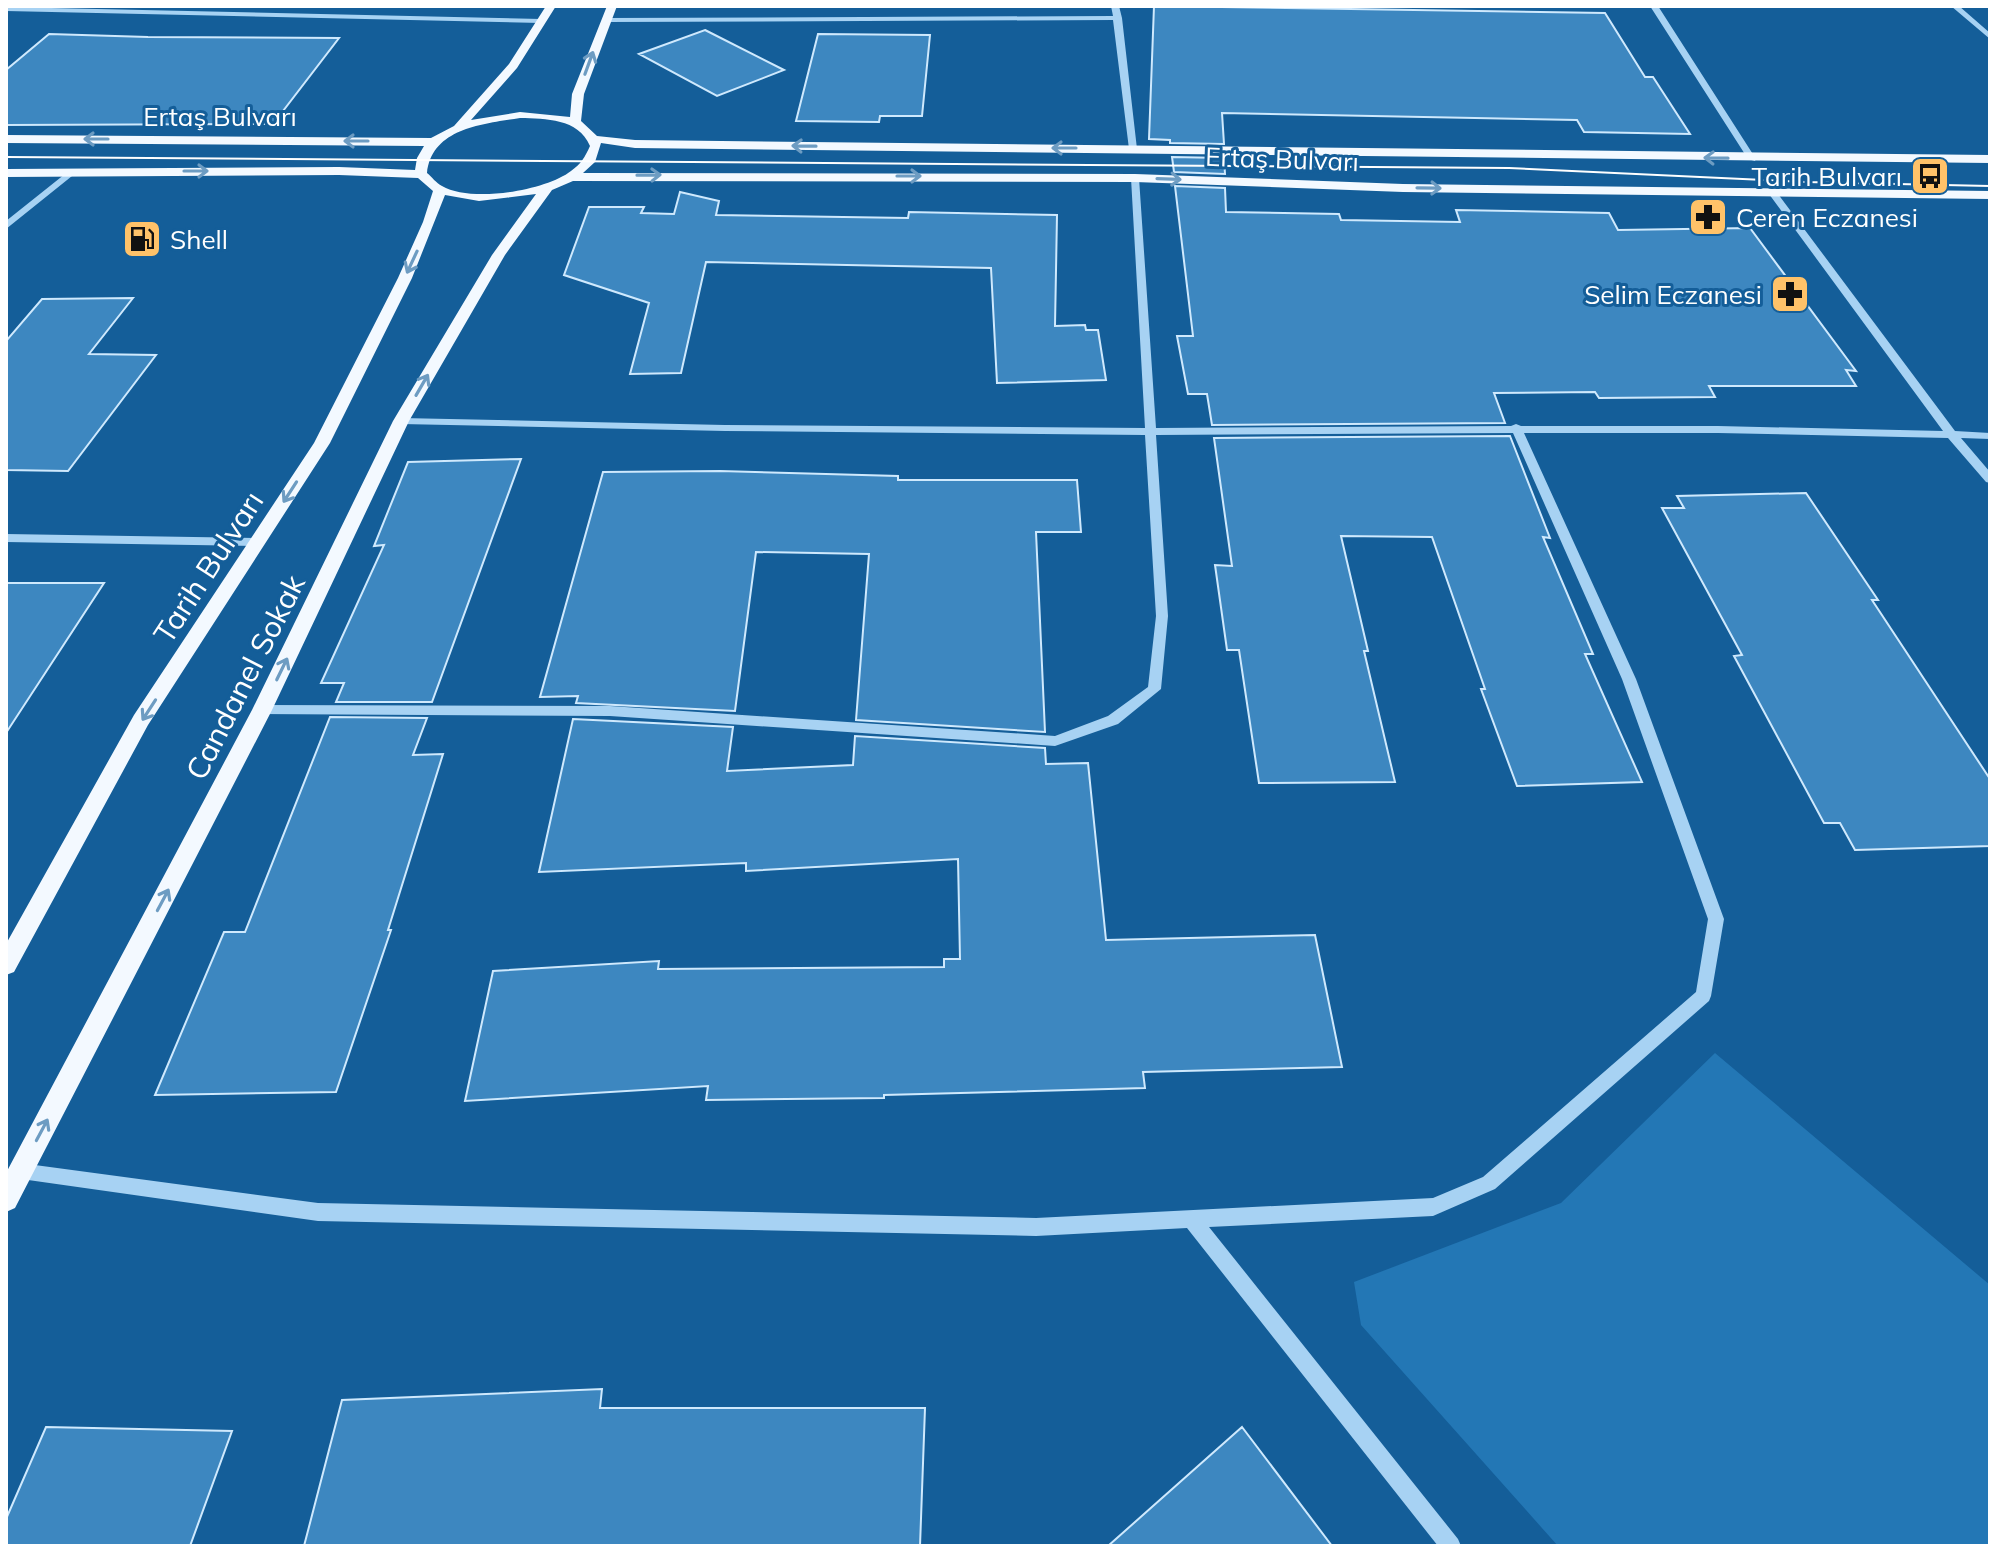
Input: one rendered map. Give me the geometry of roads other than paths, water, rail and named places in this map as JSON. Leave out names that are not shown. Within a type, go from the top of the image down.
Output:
[{"type":"main road","points":[[457,129],[513,66],[551,6]]},
{"type":"main road","points":[[575,123],[578,94],[612,6]]},
{"type":"main road","points":[[520,115],[550,116],[575,123],[594,139],[595,152],[590,162],[571,177],[547,188],[471,197],[440,190],[421,174],[420,159],[434,142],[457,129],[520,115]]},
{"type":"main road","name":"Ertaş Bulvarı","points":[[6,139],[434,142]]},
{"type":"main road","name":"Ertaş Bulvarı","points":[[594,139],[635,144],[1752,159],[1990,159]]},
{"type":"main road","name":"Ertaş Bulvarı","points":[[6,173],[339,171],[421,174]]},
{"type":"main road","name":"Ertaş Bulvarı","points":[[571,177],[1135,178],[1403,188],[1990,195]]},
{"type":"main road","name":"Candanel Sokak","points":[[6,1199],[262,710],[401,421],[499,255],[547,188]]},
{"type":"main road","name":"Tarih Bulvarı","points":[[6,965],[141,720],[322,443],[405,278],[430,222],[440,190]]},
{"type":"street","points":[[300,14],[307,6]]},
{"type":"street","points":[[1115,6],[1133,149]]},
{"type":"street","points":[[1654,6],[1752,159]]},
{"type":"street","points":[[1955,6],[1990,37]]},
{"type":"street","points":[[6,9],[128,9],[541,21]]},
{"type":"street","points":[[606,20],[1118,18]]},
{"type":"street","points":[[6,226],[73,172]]},
{"type":"street","points":[[262,710],[610,711],[1055,741],[1113,720],[1154,689],[1162,616],[1135,178]]},
{"type":"street","points":[[1772,192],[1951,434],[1990,479]]},
{"type":"street","points":[[401,421],[685,429],[1516,427],[1990,436]]},
{"type":"street","points":[[20,1172],[318,1212],[1036,1227],[1433,1207],[1489,1183],[1703,996],[1716,919],[1629,679],[1516,427]]},
{"type":"street","points":[[6,538],[258,542]]},
{"type":"street","points":[[1191,1219],[1451,1546]]},
{"type":"tram line","points":[[6,157],[1509,168],[1805,182],[1990,186]]},
{"type":"place","name":"Tarih Bulvarı","points":[[1930,176]]},
{"type":"place","name":"Ceren Eczanesi","points":[[1708,217]]},
{"type":"place","name":"Shell","points":[[142,239]]},
{"type":"place","name":"Selim Eczanesi","points":[[1790,294]]}]
